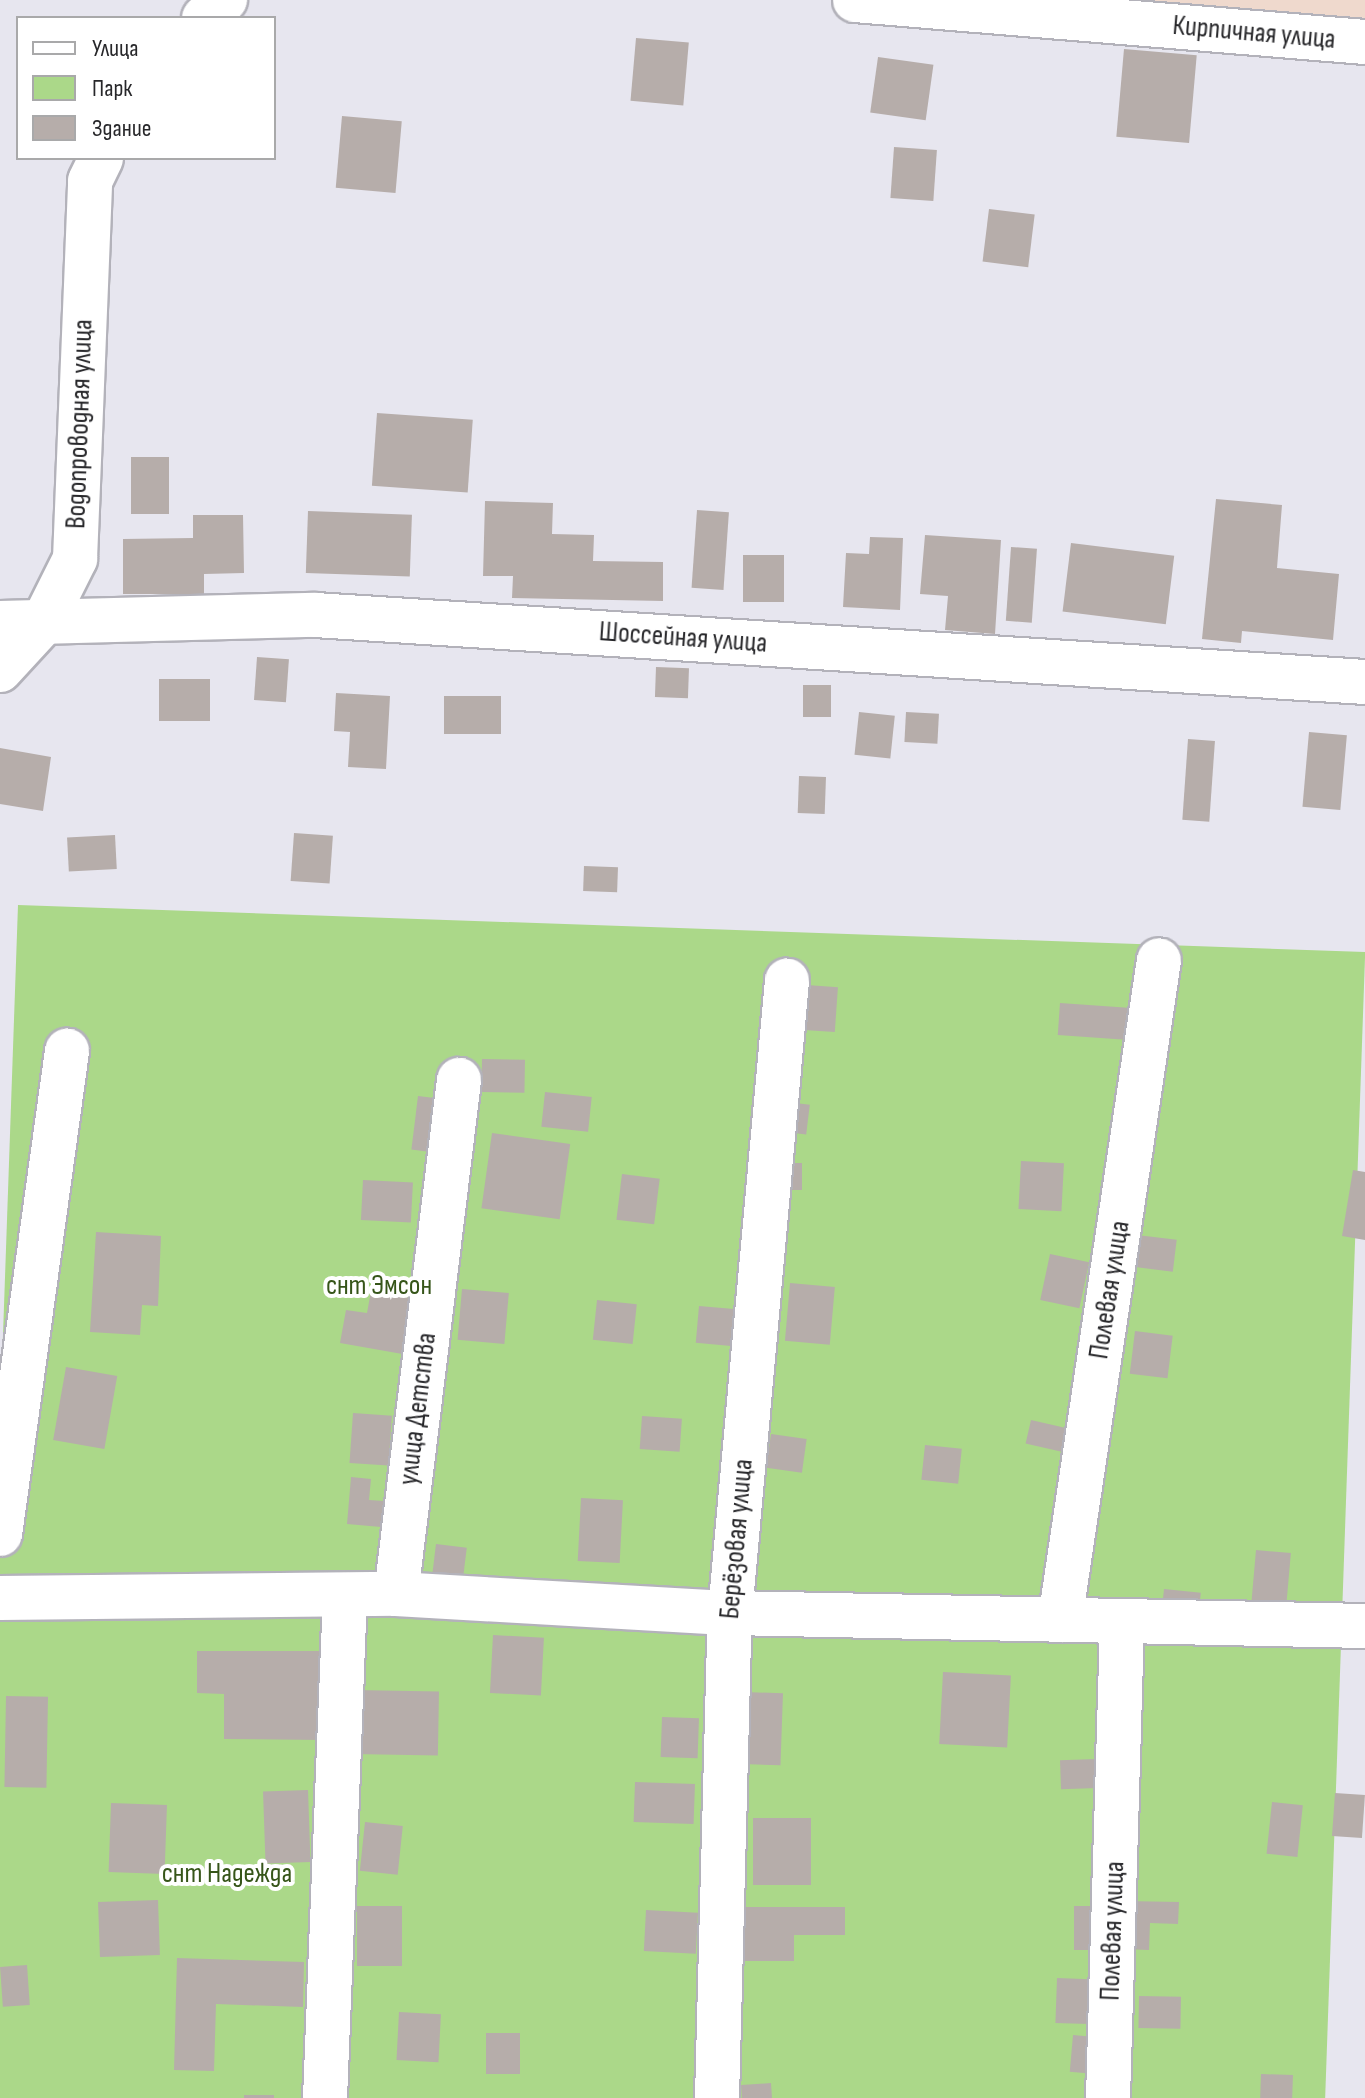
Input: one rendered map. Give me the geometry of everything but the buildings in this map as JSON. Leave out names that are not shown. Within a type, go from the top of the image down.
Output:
[{"type":"street","points":[[206,16],[225,0]]},
{"type":"street","name":"Кирпичная улица","points":[[855,0],[1365,42]]},
{"type":"street","name":"Водопроводная улица","points":[[0,670],[43,623],[75,559],[90,181],[100,160]]},
{"type":"street","name":"Шоссейная улица","points":[[0,623],[315,615],[1365,682]]},
{"type":"street","name":"Полевая улица","points":[[1060,1620],[1159,960]]},
{"type":"street","name":"Берёзовая улица","points":[[717,2098],[730,1613],[787,981]]},
{"type":"street","points":[[0,1534],[67,1051]]},
{"type":"street","name":"улица Детства","points":[[396,1594],[459,1080]]},
{"type":"street","points":[[0,1598],[396,1594],[730,1613],[1365,1626]]},
{"type":"street","points":[[325,2098],[345,1595]]},
{"type":"street","name":"Полевая улица","points":[[1108,2098],[1122,1621]]},
{"type":"shaded area","points":[[1124,0],[1365,0],[1365,18]]},
{"type":"green space","name":"снт Эмсон","points":[[18,905],[1365,952],[1325,2098],[0,2098],[0,1420]]},
{"type":"park label","name":"снт Надежда","points":[[227,1874]]}]
